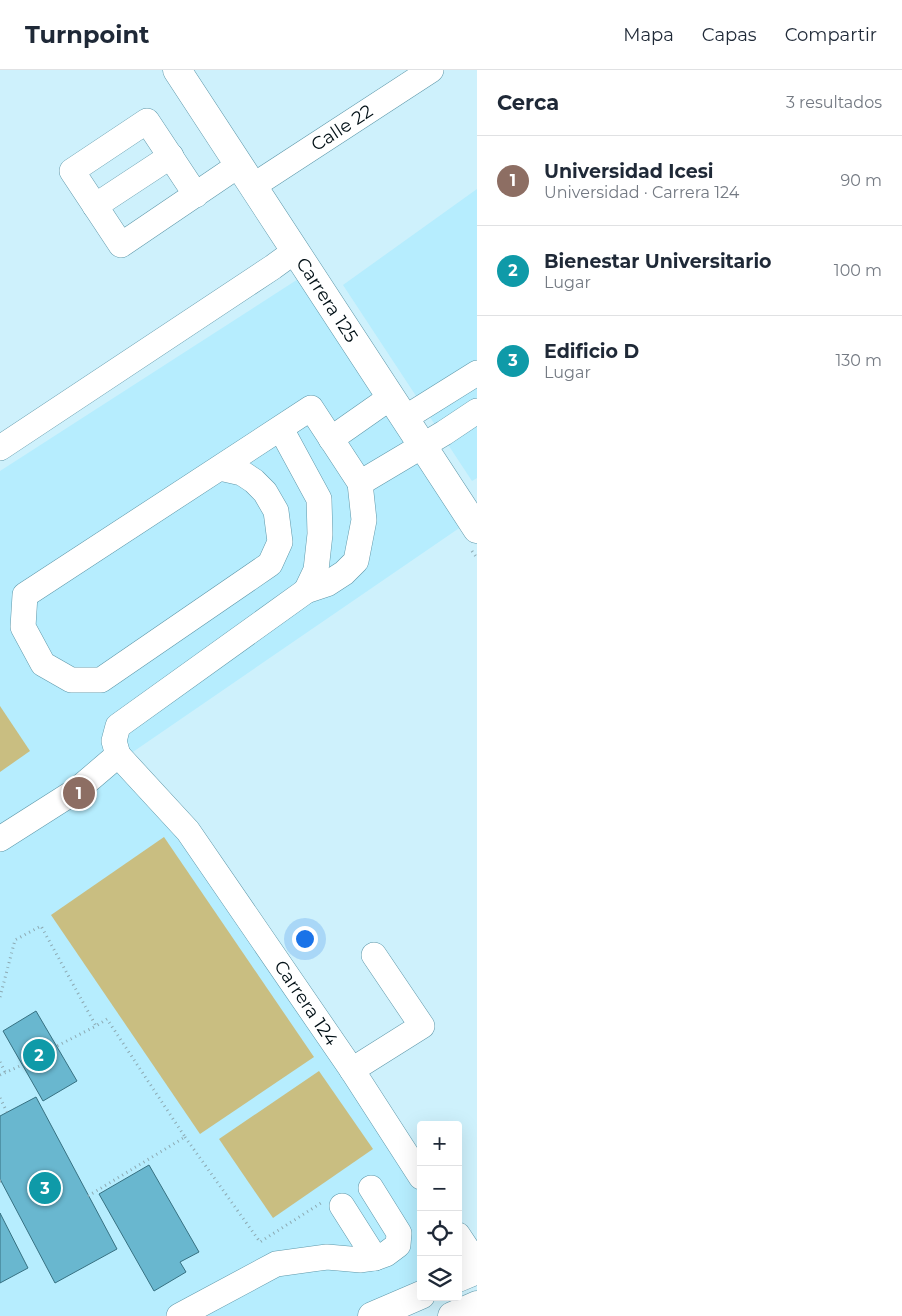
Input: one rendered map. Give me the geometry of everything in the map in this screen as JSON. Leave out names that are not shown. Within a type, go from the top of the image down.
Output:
[{"type":"main road","name":"Carrera 125","points":[[177,70],[477,529]]},
{"type":"main road","points":[[462,1276],[477,1270]]},
{"type":"main road","points":[[372,1316],[417,1297]]},
{"type":"main road","points":[[452,1316],[477,1305]]},
{"type":"street","name":"Calle 22","points":[[95,206],[120,245],[196,195],[246,175],[431,70]]},
{"type":"street","points":[[171,156],[95,206],[72,171],[147,121],[171,156],[196,195]]},
{"type":"street","points":[[0,448],[295,251]]},
{"type":"street","points":[[331,439],[477,373]]},
{"type":"street","points":[[0,839],[77,790],[118,755],[114,741],[118,726],[306,591],[327,584],[344,573],[356,561],[364,520],[360,483],[311,408],[25,595],[23,627],[44,664],[71,680],[101,680],[270,564],[280,542],[276,511],[265,492],[254,480],[242,473],[220,468]]},
{"type":"street","points":[[360,483],[423,446],[477,411]]},
{"type":"street","points":[[281,429],[319,499],[320,534],[316,570],[306,591]]},
{"type":"street","points":[[280,542],[320,534]]},
{"type":"street","name":"Carrera 124","points":[[118,755],[188,831],[352,1070],[417,1171]]},
{"type":"street","points":[[352,1070],[422,1026],[374,955]]},
{"type":"street","points":[[179,1316],[276,1264],[327,1257],[361,1260],[386,1254],[398,1245],[399,1233],[371,1188]]},
{"type":"street","points":[[334,1202],[374,1258]]},
{"type":"street","points":[[462,1241],[477,1264]]},
{"type":"path","points":[[0,997],[15,940],[41,926],[96,1026]]},
{"type":"path","points":[[56,1046],[107,1019],[185,1137],[260,1242],[334,1202]]},
{"type":"path","points":[[0,1062],[5,1072]]},
{"type":"path","points":[[0,1075],[22,1065]]},
{"type":"path","points":[[0,1098],[7,1112]]},
{"type":"path","points":[[88,1196],[185,1137]]},
{"type":"shaded area","points":[[477,189],[477,478],[472,481],[343,285]]},
{"type":"shaded area","points":[[309,272],[471,520],[127,756],[417,1171],[417,1297],[372,1316],[0,1316],[0,471]]},
{"type":"shaded area","points":[[0,706],[30,751],[0,772]]},
{"type":"shaded area","points":[[164,837],[314,1057],[200,1134],[51,915]]},
{"type":"shaded area","points":[[319,1071],[373,1149],[273,1218],[219,1139]]},
{"type":"building","points":[[36,1011],[77,1081],[43,1101],[3,1031]]},
{"type":"building","points":[[36,1097],[117,1249],[55,1283],[0,1179],[0,1116]]},
{"type":"building","points":[[149,1165],[199,1252],[180,1262],[186,1272],[154,1291],[99,1194]]},
{"type":"building","points":[[0,1213],[28,1268],[0,1283]]},
{"type":"place","name":"Universidad Icesi","points":[[79,793]]},
{"type":"place","name":"Bienestar Universitario","points":[[39,1055]]},
{"type":"place","name":"Edificio D","points":[[45,1188]]}]
